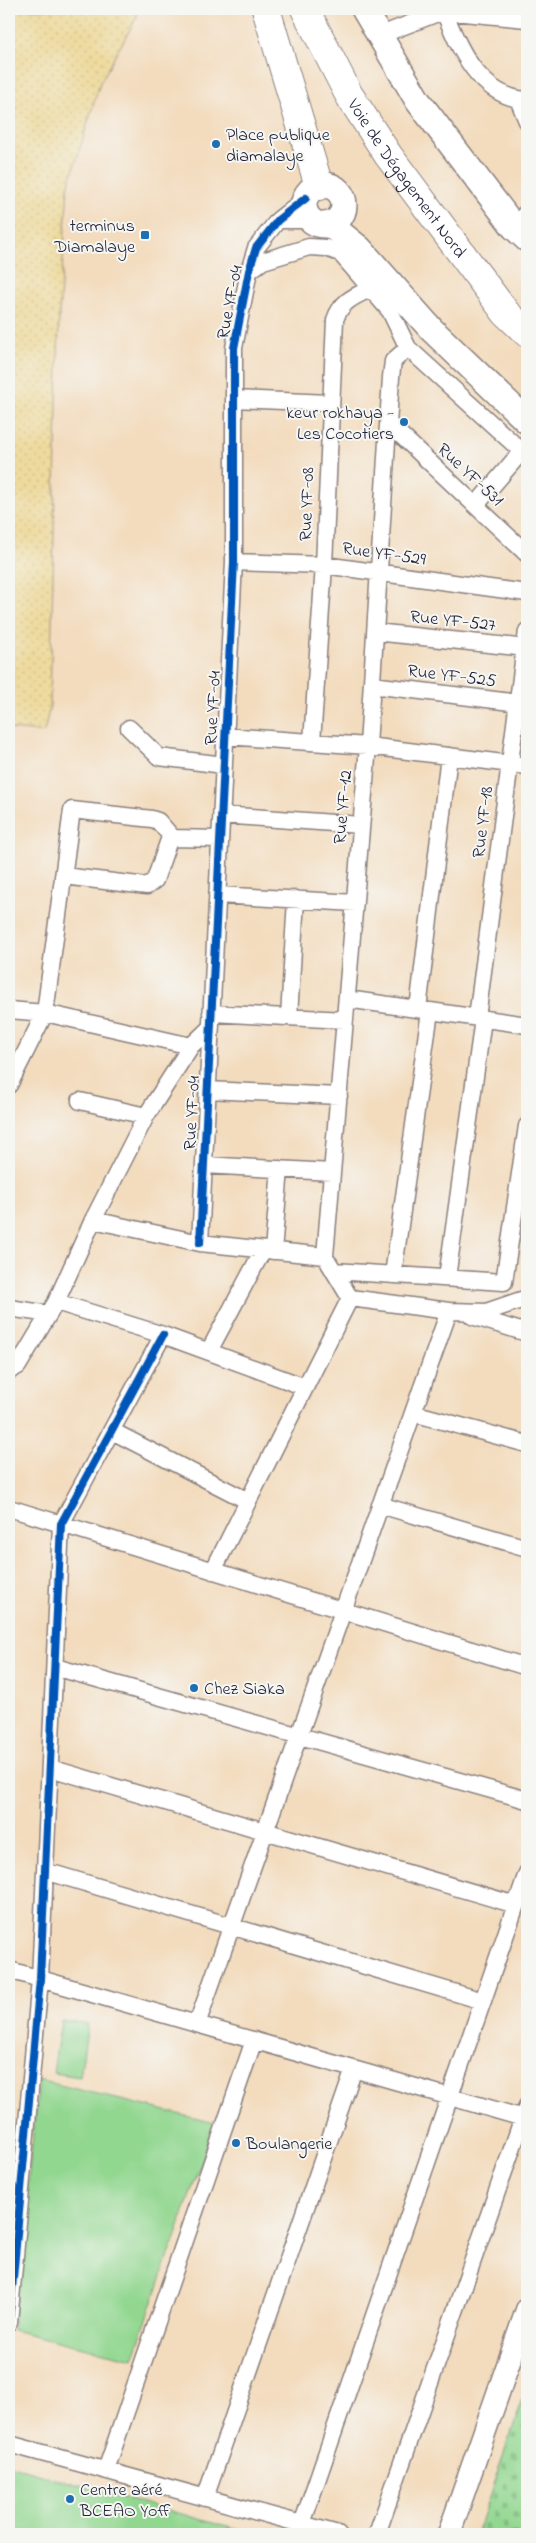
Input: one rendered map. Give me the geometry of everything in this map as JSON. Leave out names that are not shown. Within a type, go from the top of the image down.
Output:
[{"type":"highway","points":[[266,9],[322,207]]},
{"type":"highway","name":"Voie de Dégagement Nord","points":[[305,9],[349,95],[388,155],[506,313],[527,333]]},
{"type":"highway","name":"Voie de Dégagement Nord","points":[[324,9],[363,85],[401,146],[518,300],[527,308]]},
{"type":"main road","points":[[364,9],[378,36],[418,101],[523,226]]},
{"type":"main road","points":[[322,207],[432,330],[527,421]]},
{"type":"street","points":[[378,36],[443,10],[527,19]]},
{"type":"street","points":[[443,10],[453,33],[480,80],[494,90],[522,99],[527,121]]},
{"type":"street","name":"Rue YF-04","points":[[200,1243],[234,562],[234,348],[249,270],[256,248],[278,220],[322,207]]},
{"type":"street","points":[[278,220],[322,207]]},
{"type":"street","points":[[249,270],[263,261],[309,247],[326,248],[340,253],[390,311],[408,348],[525,454],[476,505]]},
{"type":"street","name":"Rue YF-08","points":[[312,742],[324,565],[335,320],[338,309],[350,298],[372,288]]},
{"type":"street","name":"Rue YF-12","points":[[326,1256],[368,746],[393,361],[408,348]]},
{"type":"street","points":[[235,399],[330,403]]},
{"type":"street","name":"Rue YF-531","points":[[388,423],[527,554]]},
{"type":"street","name":"Rue YF-529","points":[[234,562],[324,565],[527,593]]},
{"type":"street","name":"Rue YF-18","points":[[447,1278],[510,764],[522,704],[527,631]]},
{"type":"street","name":"Rue YF-527","points":[[375,632],[526,648]]},
{"type":"street","name":"Rue YF-525","points":[[372,685],[522,704]]},
{"type":"street","points":[[129,728],[159,757],[224,765]]},
{"type":"street","points":[[226,736],[368,746],[527,766]]},
{"type":"street","points":[[393,1275],[424,1010],[449,756]]},
{"type":"street","points":[[9,1085],[45,1013],[72,810],[152,819],[158,821],[173,838]]},
{"type":"street","points":[[222,816],[361,825]]},
{"type":"street","points":[[63,876],[151,884],[155,880],[169,840],[173,838],[220,838]]},
{"type":"street","points":[[217,895],[355,903]]},
{"type":"street","points":[[290,1018],[296,899]]},
{"type":"street","points":[[347,999],[527,1025]]},
{"type":"street","points":[[9,1010],[45,1013],[191,1046]]},
{"type":"street","points":[[9,1371],[18,1366],[53,1308],[93,1220],[146,1116],[191,1046],[211,1020],[290,1018],[345,1020]]},
{"type":"street","points":[[208,1090],[339,1096]]},
{"type":"street","points":[[80,1101],[146,1116]]},
{"type":"street","points":[[334,1271],[504,1282],[527,1126]]},
{"type":"street","points":[[204,1164],[332,1172]]},
{"type":"street","points":[[209,1351],[268,1250],[280,1169]]},
{"type":"street","points":[[93,1220],[200,1243],[326,1256],[350,1298]]},
{"type":"street","points":[[350,1298],[454,1311],[486,1312],[527,1298]]},
{"type":"street","points":[[213,1571],[350,1298]]},
{"type":"street","points":[[9,1308],[53,1308],[163,1335],[305,1387]]},
{"type":"street","points":[[454,1311],[527,1333]]},
{"type":"street","points":[[197,2024],[413,1413],[454,1311]]},
{"type":"street","points":[[9,2322],[40,1979],[61,1524],[163,1335]]},
{"type":"street","points":[[413,1413],[527,1444]]},
{"type":"street","points":[[112,1431],[248,1501]]},
{"type":"street","points":[[380,1505],[527,1548]]},
{"type":"street","points":[[9,1508],[527,1667]]},
{"type":"street","points":[[55,1667],[527,1800]]},
{"type":"street","points":[[50,1768],[516,1905]]},
{"type":"street","points":[[45,1871],[483,2001]]},
{"type":"street","points":[[302,2524],[527,1872]]},
{"type":"street","points":[[9,1970],[450,2097],[526,2115],[377,2534]]},
{"type":"street","points":[[106,2470],[254,2040]]},
{"type":"street","points":[[205,2498],[354,2069]]},
{"type":"street","points":[[449,2534],[527,2310]]},
{"type":"street","points":[[9,2444],[338,2534]]},
{"type":"sand","points":[[9,9],[137,9],[137,17],[100,83],[68,187],[59,315],[50,706],[44,732],[9,729]]},
{"type":"green space","points":[[61,2020],[88,2024],[80,2077],[53,2073]]},
{"type":"green space","points":[[39,2080],[215,2123],[133,2359],[12,2330]]},
{"type":"green space","points":[[527,2387],[527,2534],[476,2534]]},
{"type":"green space","name":"Centre aéré BCEAO Yoff","points":[[9,2465],[252,2534],[9,2534]]},
{"type":"cycle path","points":[[200,1243],[234,562],[234,348],[249,271],[256,248],[278,220],[306,198]]},
{"type":"cycle path","points":[[9,2322],[40,1979],[61,1524],[163,1335]]},
{"type":"place","name":"Place publique diamalaye","points":[[216,144]]},
{"type":"place","name":"terminus Diamalaye","points":[[145,235]]},
{"type":"place","name":"keur rokhaya - Les Cocotiers","points":[[404,422]]},
{"type":"place","name":"Chez Siaka","points":[[194,1688]]},
{"type":"place","name":"Boulangerie","points":[[236,2143]]},
{"type":"place","name":"Centre aéré BCEAO Yoff","points":[[70,2499]]}]
